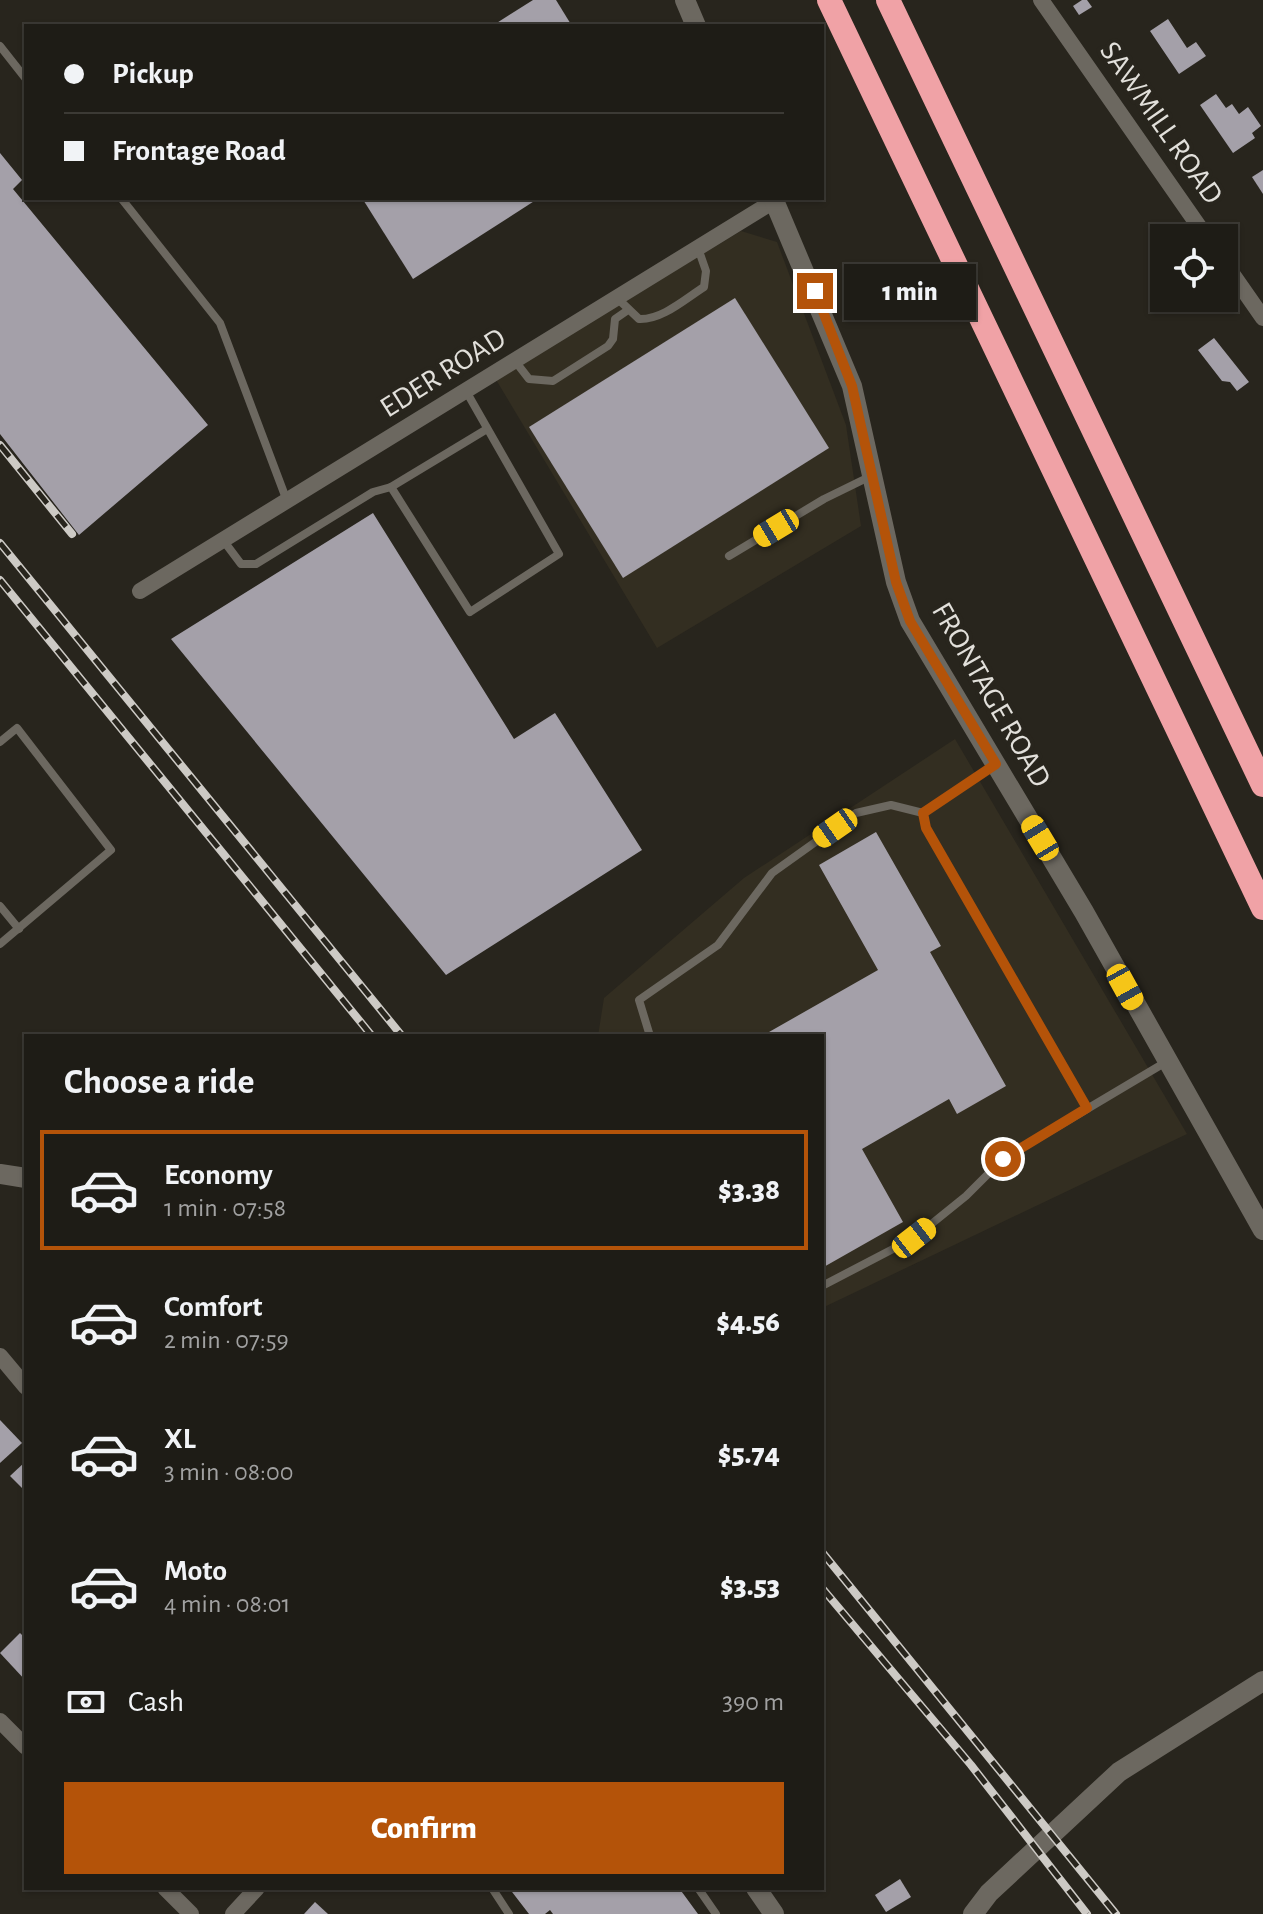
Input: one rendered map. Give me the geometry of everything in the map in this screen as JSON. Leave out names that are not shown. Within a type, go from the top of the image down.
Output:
[{"type":"highway","points":[[829,0],[1263,908]]},
{"type":"highway","points":[[888,0],[1263,785]]},
{"type":"street","points":[[685,0],[695,24]]},
{"type":"street","name":"SAWMILL ROAD","points":[[1041,0],[1197,224]]},
{"type":"street","name":"EDER ROAD","points":[[140,591],[515,361],[622,304],[698,248],[774,200]]},
{"type":"street","name":"FRONTAGE ROAD","points":[[774,200],[852,386],[896,582],[910,621],[1084,912],[1263,1230]]},
{"type":"street","points":[[1238,282],[1263,318]]},
{"type":"street","points":[[0,1174],[24,1178]]},
{"type":"street","points":[[0,1356],[24,1385]]},
{"type":"street","points":[[973,1914],[989,1893],[1119,1772],[1263,1681]]},
{"type":"street","points":[[0,1721],[24,1745]]},
{"type":"street","points":[[167,1890],[191,1914]]},
{"type":"street","points":[[233,1914],[255,1890]]},
{"type":"street","points":[[757,1890],[774,1914]]},
{"type":"lane","points":[[0,46],[24,76]]},
{"type":"lane","points":[[123,200],[220,323],[287,501]]},
{"type":"lane","points":[[515,361],[529,379],[553,381],[608,346],[613,339],[615,319],[622,304],[639,319],[648,319],[704,287],[706,271],[698,248]]},
{"type":"lane","points":[[391,487],[470,612],[559,554],[466,391]]},
{"type":"lane","points":[[223,540],[241,564],[256,564],[373,492],[391,487],[487,429]]},
{"type":"lane","points":[[729,556],[824,499],[872,476]]},
{"type":"lane","points":[[0,742],[17,728],[111,850],[0,944]]},
{"type":"lane","points":[[649,1034],[639,1000],[718,945],[772,873],[856,813],[891,805],[923,813],[996,764]]},
{"type":"lane","points":[[923,813],[926,828],[1087,1108]]},
{"type":"lane","points":[[0,906],[19,929]]},
{"type":"lane","points":[[824,1285],[914,1238],[966,1196],[1003,1159],[1166,1062]]},
{"type":"lane","points":[[493,1890],[509,1914]]},
{"type":"lane","points":[[699,1890],[716,1914]]},
{"type":"shaded area","points":[[741,231],[777,242],[846,425],[861,526],[657,648],[495,378]]},
{"type":"shaded area","points":[[955,739],[1187,1134],[824,1307],[824,1034],[598,1034],[604,998],[744,878]]},
{"type":"building","points":[[533,0],[556,0],[571,24],[495,24]]},
{"type":"building","points":[[1087,0],[1092,7],[1079,15],[1073,6]]},
{"type":"building","points":[[1168,19],[1187,48],[1196,42],[1206,56],[1179,74],[1150,31]]},
{"type":"building","points":[[1216,94],[1226,108],[1232,104],[1239,114],[1248,107],[1261,126],[1252,133],[1255,138],[1233,153],[1200,105]]},
{"type":"building","points":[[0,153],[22,180],[13,189],[208,425],[79,535],[0,434]]},
{"type":"building","points":[[1263,170],[1263,194],[1252,177]]},
{"type":"building","points":[[363,200],[536,200],[413,279]]},
{"type":"building","points":[[735,298],[829,448],[623,578],[529,427]]},
{"type":"building","points":[[1214,338],[1249,382],[1237,391],[1230,382],[1222,381],[1198,350]]},
{"type":"building","points":[[373,513],[514,739],[555,713],[642,850],[446,975],[171,639]]},
{"type":"building","points":[[876,832],[941,946],[930,952],[1006,1086],[957,1114],[949,1099],[862,1149],[903,1222],[824,1267],[824,1034],[766,1034],[878,970],[819,865]]},
{"type":"building","points":[[0,1420],[22,1443],[0,1463]]},
{"type":"building","points":[[24,1463],[24,1490],[10,1476]]},
{"type":"building","points":[[20,1633],[24,1637],[24,1679],[0,1653]]},
{"type":"building","points":[[900,1879],[911,1897],[886,1912],[875,1895]]},
{"type":"building","points":[[511,1890],[680,1890],[698,1914],[553,1914],[550,1910],[545,1914],[529,1914]]},
{"type":"building","points":[[315,1902],[328,1914],[304,1914]]},
{"type":"railway","points":[[0,445],[72,534]]},
{"type":"railway","points":[[0,543],[400,1034]]},
{"type":"railway","points":[[0,580],[370,1034]]},
{"type":"railway","points":[[824,1554],[1116,1914]]},
{"type":"railway","points":[[824,1590],[971,1765],[1087,1914]]},
{"type":"route","points":[[815,291],[852,386],[896,582],[910,621],[996,764],[923,813],[926,828],[1087,1108],[1003,1159]]}]
